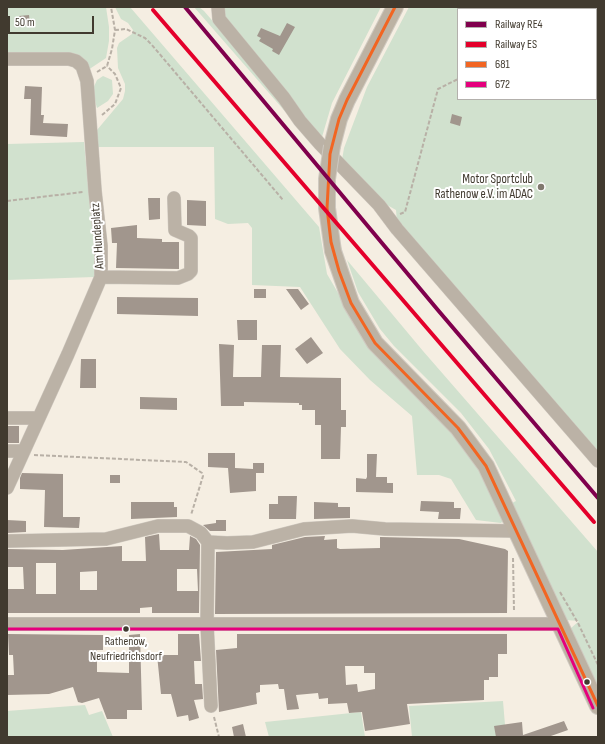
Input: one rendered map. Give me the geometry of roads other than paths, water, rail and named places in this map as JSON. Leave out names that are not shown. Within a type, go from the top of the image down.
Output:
[{"type":"main road","points":[[395,7],[347,100],[339,119],[332,146],[327,179],[326,208],[333,252],[351,303],[375,343],[471,444],[486,466],[598,706]]},
{"type":"street","points":[[218,7],[219,19],[284,98],[300,121],[379,205],[397,229],[598,461]]},
{"type":"street","name":"Am Hundeplatz","points":[[7,59],[69,59],[76,61],[82,66],[87,81],[95,190],[101,246],[101,277],[7,488]]},
{"type":"street","points":[[101,277],[178,278],[188,274],[191,271],[191,238],[175,230],[174,198]]},
{"type":"street","points":[[7,418],[39,418]]},
{"type":"street","points":[[7,451],[23,453]]},
{"type":"street","points":[[7,541],[106,539],[158,526],[188,526],[201,533],[208,542],[207,624],[211,706]]},
{"type":"street","points":[[208,542],[253,542],[304,529],[352,526],[384,529],[517,531]]},
{"type":"street","points":[[7,624],[561,624]]},
{"type":"rail line","name":"RE4","points":[[185,7],[437,309],[598,498]]},
{"type":"rail line","name":"ES","points":[[153,10],[594,522]]},
{"type":"place","name":"Motor Sportclub Rathenow e.V. im ADAC","points":[[541,187]]},
{"type":"place","name":"Rathenow, Neufriedrichsdorf","points":[[126,629]]}]
